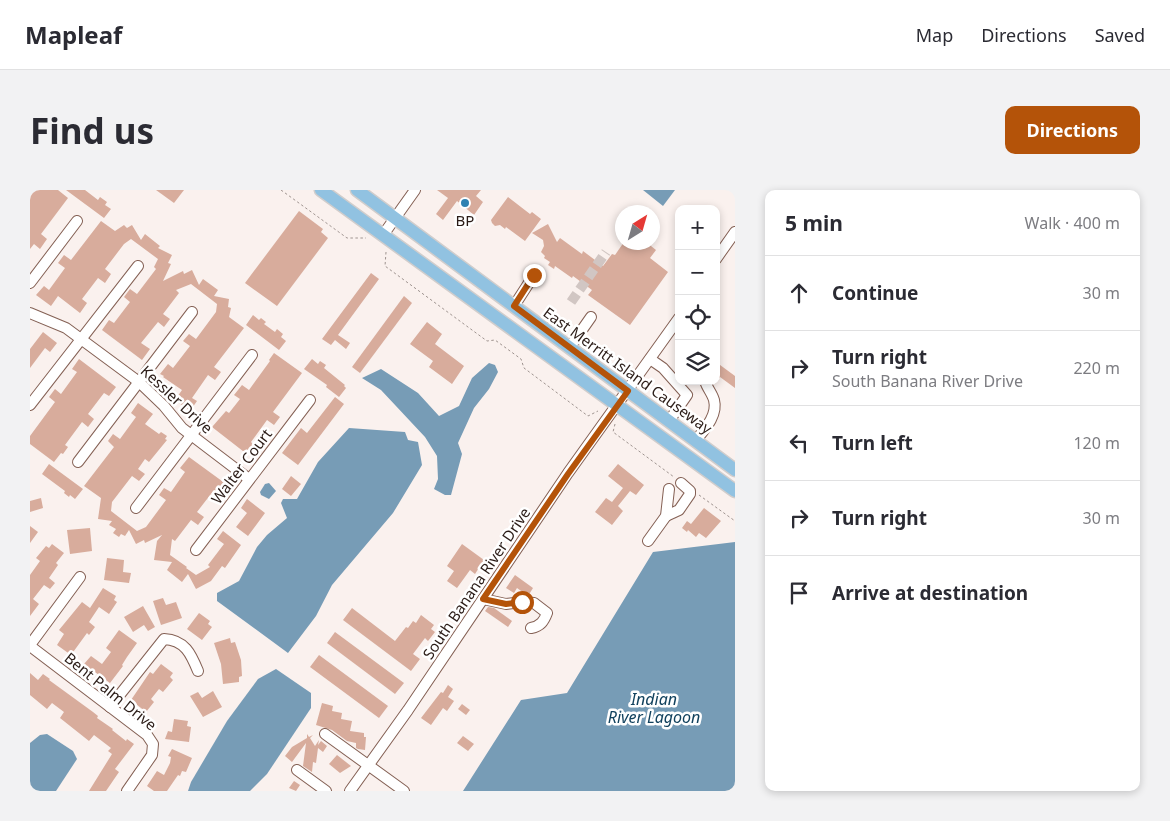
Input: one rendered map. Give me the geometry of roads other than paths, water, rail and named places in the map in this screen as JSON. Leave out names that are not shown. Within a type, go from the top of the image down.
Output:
[{"type":"main road","points":[[321,190],[735,491]]},
{"type":"main road","name":"East Merritt Island Causeway","points":[[357,190],[735,470]]},
{"type":"street","points":[[383,235],[415,190]]},
{"type":"street","points":[[30,283],[77,221]]},
{"type":"street","points":[[720,253],[735,232]]},
{"type":"street","points":[[30,405],[138,266]]},
{"type":"street","points":[[514,306],[534,275]]},
{"type":"street","points":[[78,462],[192,312]]},
{"type":"street","name":"Kessler Drive","points":[[30,313],[66,328],[140,382],[164,406],[182,428],[249,480]]},
{"type":"street","points":[[570,347],[591,317]]},
{"type":"street","name":"South Banana River Drive","points":[[350,791],[568,474],[675,326]]},
{"type":"street","points":[[136,508],[252,355]]},
{"type":"street","points":[[650,359],[663,368],[687,395],[669,421]]},
{"type":"street","points":[[696,440],[708,425],[715,411],[714,400],[707,385]]},
{"type":"street","name":"Walter Court","points":[[196,550],[310,400]]},
{"type":"street","points":[[666,516],[679,510],[690,494],[690,491],[677,480]]},
{"type":"street","points":[[648,541],[666,516],[669,489]]},
{"type":"street","points":[[30,646],[80,577]]},
{"type":"street","points":[[483,599],[506,604],[534,603],[547,612],[539,626],[531,628]]},
{"type":"street","points":[[110,707],[164,639],[177,641],[184,645],[191,654],[198,671]]},
{"type":"street","name":"Bent Palm Drive","points":[[30,646],[147,735],[153,744],[152,755],[127,791]]},
{"type":"street","points":[[326,734],[404,791]]},
{"type":"street","points":[[297,770],[326,791]]},
{"type":"water","points":[[643,190],[675,190],[663,206]]},
{"type":"water","points":[[489,363],[495,365],[498,372],[489,389],[474,408],[458,443],[462,454],[451,495],[445,495],[434,489],[438,479],[437,456],[425,437],[381,390],[362,378],[381,369],[418,393],[439,416],[459,406],[472,378]]},
{"type":"water","points":[[349,428],[405,432],[408,440],[418,442],[422,465],[393,513],[332,585],[316,616],[288,653],[217,601],[217,593],[239,581],[257,547],[267,535],[287,518],[281,503],[283,499],[297,499],[318,462]]},
{"type":"water","points":[[269,483],[276,491],[269,499],[261,495],[260,492],[265,484]]},
{"type":"water","name":"Indian River Lagoon","points":[[735,542],[735,791],[463,791],[521,700],[567,693],[653,552]]},
{"type":"water","points":[[276,669],[311,693],[311,708],[267,774],[250,791],[188,791],[191,782],[227,721],[258,679]]},
{"type":"water","points":[[47,734],[73,751],[77,759],[56,791],[30,791],[30,743],[40,735]]},
{"type":"tunnel","points":[[571,302],[606,252]]},
{"type":"place","name":"BP","points":[[465,203]]}]
